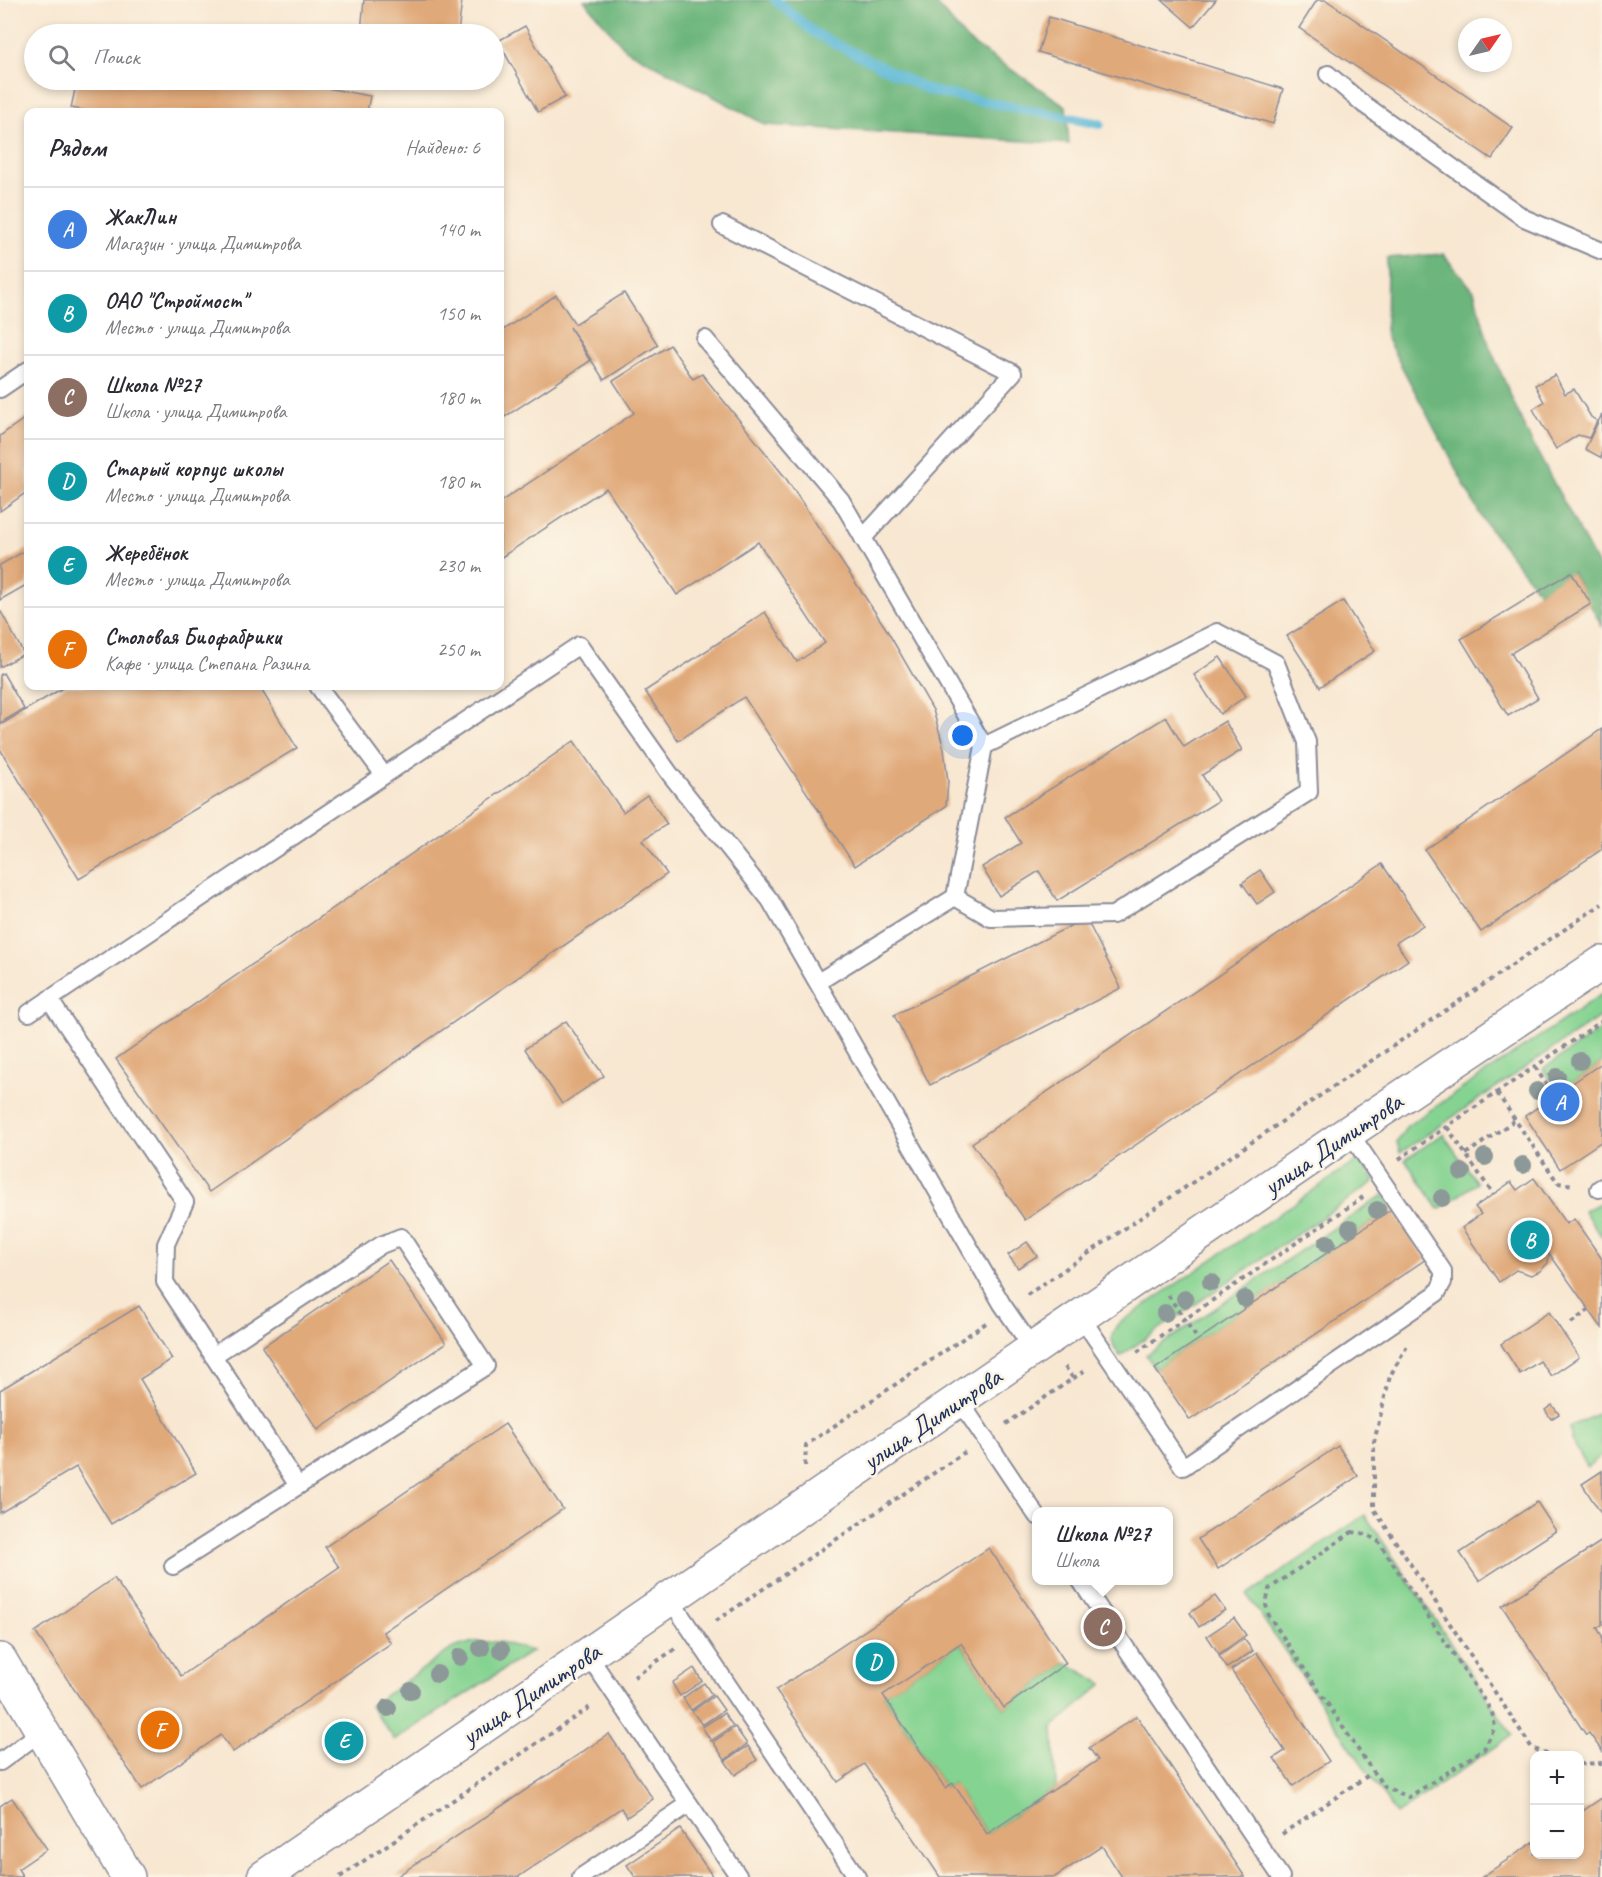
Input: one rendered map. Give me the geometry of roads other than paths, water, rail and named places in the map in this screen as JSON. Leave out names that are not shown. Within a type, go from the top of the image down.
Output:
[{"type":"main road","name":"улица Димитрова","points":[[278,1873],[588,1655],[1033,1349],[1349,1132],[1602,963]]},
{"type":"main road","points":[[0,1660],[128,1877]]},
{"type":"lane","points":[[1328,74],[1362,103],[1524,218],[1602,251]]},
{"type":"lane","points":[[722,225],[1013,373],[862,538]]},
{"type":"lane","points":[[705,339],[841,500],[984,746],[955,897],[818,982]]},
{"type":"lane","points":[[0,389],[24,373]]},
{"type":"lane","points":[[955,897],[991,918],[1113,915],[1309,792],[1308,742],[1276,663],[1217,632],[984,746]]},
{"type":"lane","points":[[29,1013],[579,645],[670,774],[771,900],[1002,1304],[1033,1349]]},
{"type":"lane","points":[[321,690],[384,775]]},
{"type":"lane","points":[[49,999],[185,1202],[166,1244],[165,1282],[298,1486]]},
{"type":"lane","points":[[1081,1317],[1183,1467],[1437,1293],[1443,1282],[1443,1271],[1349,1132]]},
{"type":"lane","points":[[172,1566],[486,1366],[401,1237],[381,1245],[213,1356]]},
{"type":"lane","points":[[959,1400],[1032,1508]]},
{"type":"lane","points":[[1083,1585],[1281,1877]]},
{"type":"lane","points":[[670,1599],[857,1877]]},
{"type":"lane","points":[[588,1655],[740,1877]]},
{"type":"lane","points":[[0,1762],[41,1732]]},
{"type":"lane","points":[[581,1877],[689,1804]]},
{"type":"waterway","points":[[775,0],[816,34],[930,91],[1100,124]]},
{"type":"place","name":"ЖакЛин","points":[[1560,1102]]},
{"type":"place","name":"ОАО \"Строймост\"","points":[[1530,1240]]},
{"type":"place","name":"Школа №27","points":[[1103,1627]]},
{"type":"place","name":"Старый корпус школы","points":[[875,1662]]},
{"type":"place","name":"Столовая Биофабрики","points":[[160,1730]]},
{"type":"place","name":"Жеребёнок","points":[[344,1741]]}]
